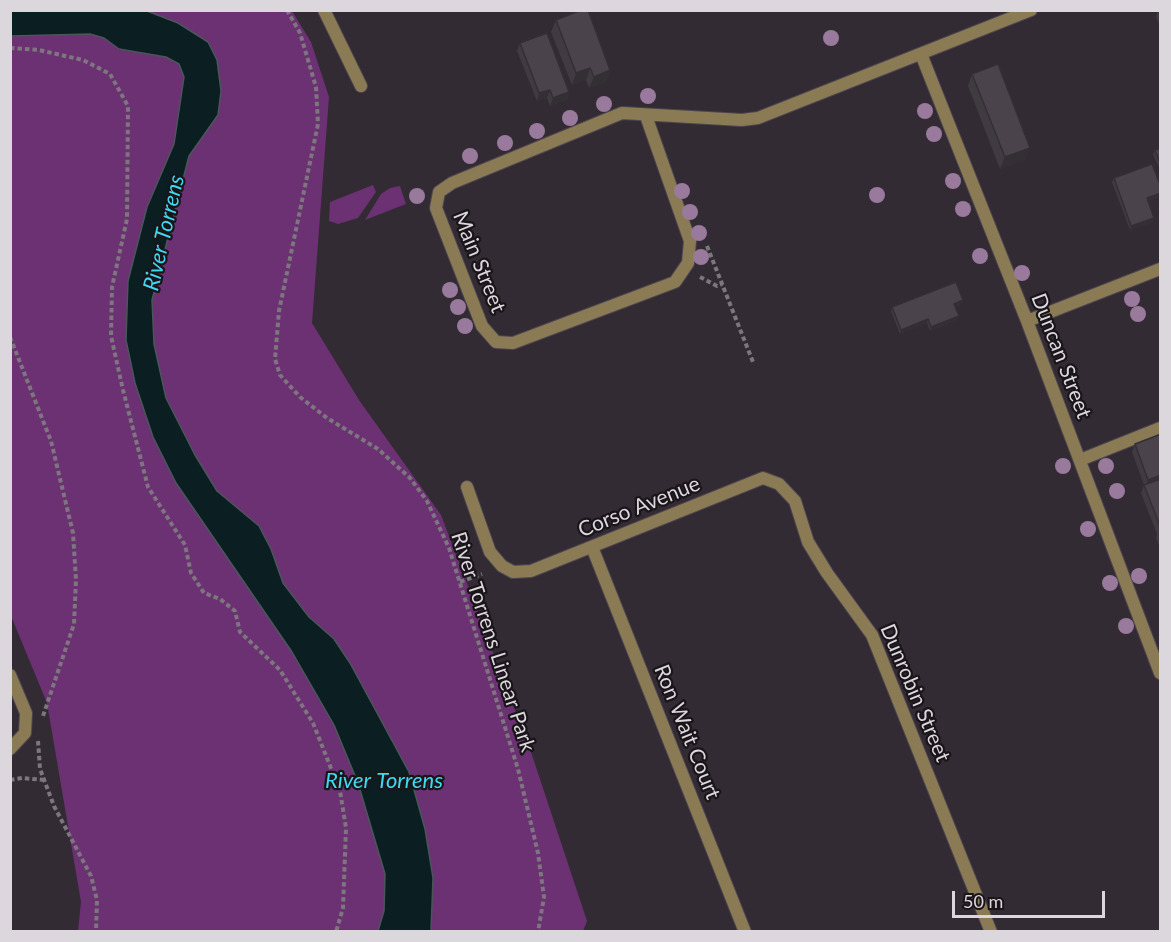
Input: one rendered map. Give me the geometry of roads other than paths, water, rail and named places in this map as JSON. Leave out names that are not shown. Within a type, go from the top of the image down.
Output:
[{"type":"street","points":[[324,10],[361,86]]},
{"type":"street","name":"Main Street","points":[[646,116],[690,241],[688,263],[675,282],[513,343],[496,342],[483,326],[436,208],[439,192],[452,183],[622,113],[646,116],[758,118],[1031,10]]},
{"type":"street","name":"Duncan Street","points":[[921,54],[1027,321],[1161,673]]},
{"type":"street","points":[[1027,321],[1161,269]]},
{"type":"street","points":[[1080,460],[1161,428]]},
{"type":"street","name":"Corso Avenue","points":[[467,487],[490,552],[502,566],[513,572],[531,571],[763,478],[779,484]]},
{"type":"street","name":"Dunrobin Street","points":[[779,484],[795,501],[814,553],[872,635],[991,932]]},
{"type":"street","name":"Ron Wait Court","points":[[592,546],[745,932]]},
{"type":"street","points":[[10,675],[26,714],[25,733],[10,749]]},
{"type":"water","name":"River Torrens","points":[[10,11],[147,11],[178,23],[208,42],[217,60],[221,91],[218,115],[189,156],[152,300],[154,344],[166,398],[195,455],[217,491],[259,526],[271,549],[283,583],[309,617],[334,639],[350,663],[409,772],[425,829],[433,878],[431,931],[378,931],[384,911],[385,874],[358,783],[334,725],[292,652],[176,483],[153,437],[135,383],[126,340],[128,281],[147,207],[174,144],[184,77],[179,64],[166,57],[119,49],[104,38],[90,34],[11,36]]}]
